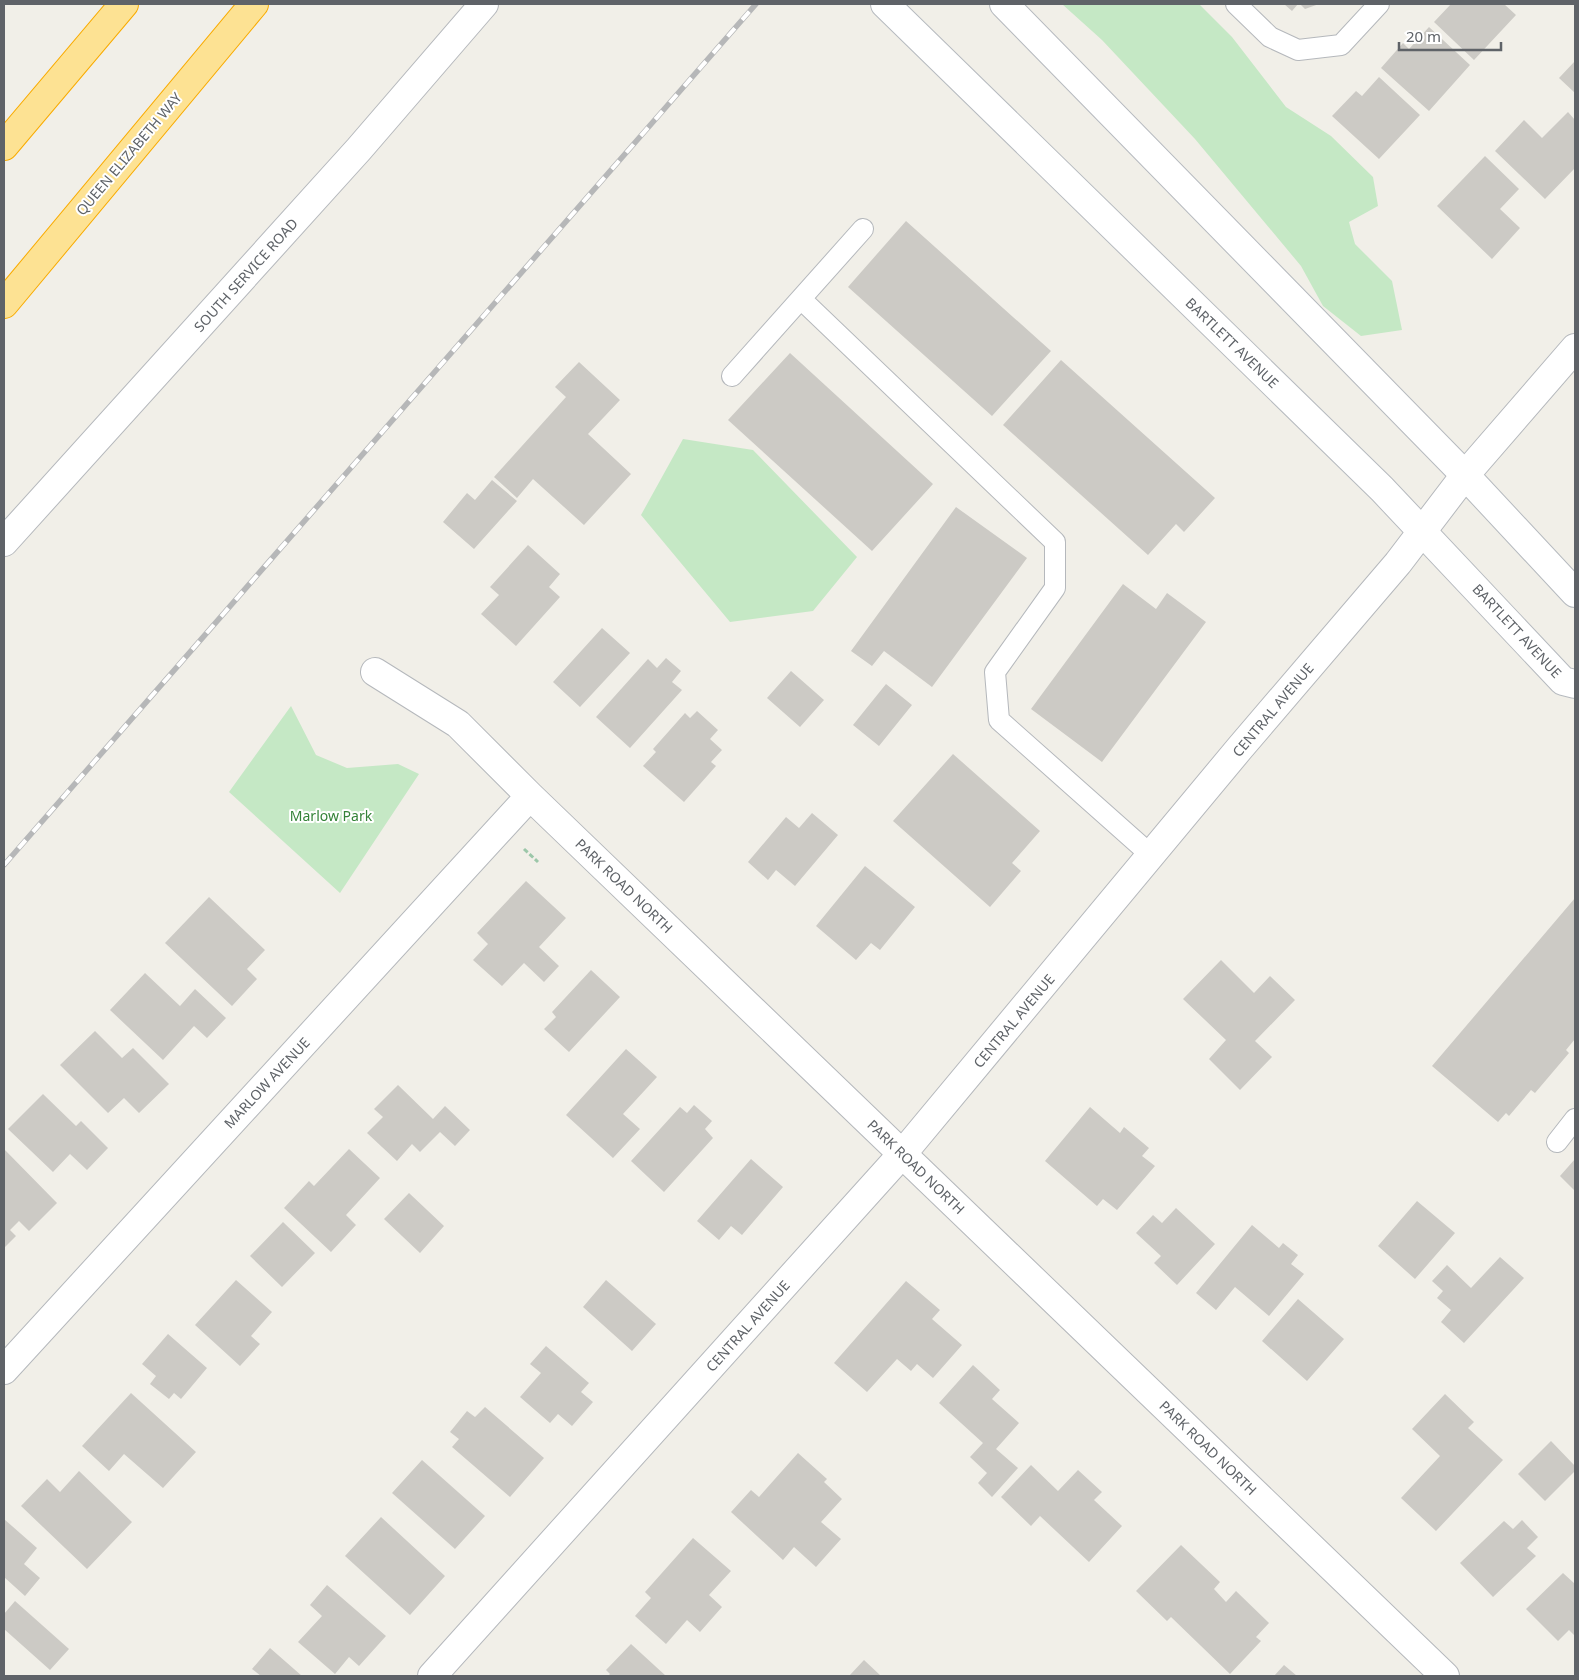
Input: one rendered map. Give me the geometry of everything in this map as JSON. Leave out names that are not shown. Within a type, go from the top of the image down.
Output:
[{"type":"highway","points":[[4,146],[124,4]]},
{"type":"highway","name":"QUEEN ELIZABETH WAY","points":[[4,304],[254,4]]},
{"type":"street","name":"SOUTH SERVICE ROAD","points":[[4,542],[346,163],[484,4]]},
{"type":"street","name":"BARTLETT AVENUE","points":[[885,4],[1382,489],[1562,681],[1575,684]]},
{"type":"street","points":[[1004,4],[1466,476],[1575,593]]},
{"type":"street","name":"CENTRAL AVENUE","points":[[432,1676],[903,1154],[1239,749],[1398,564],[1466,476],[1575,348]]},
{"type":"street","name":"PARK ROAD NORTH","points":[[376,672],[458,724],[530,796],[1446,1676]]},
{"type":"street","name":"MARLOW AVENUE","points":[[4,1370],[530,796]]},
{"type":"lane","points":[[1236,4],[1270,37],[1298,50],[1341,45],[1379,4]]},
{"type":"lane","points":[[732,376],[863,230]]},
{"type":"lane","points":[[801,299],[1055,542],[1055,588],[995,672],[999,720],[1152,856]]},
{"type":"lane","points":[[1557,1142],[1575,1119]]},
{"type":"green space","points":[[1062,4],[1199,4],[1232,37],[1286,107],[1331,136],[1373,177],[1378,206],[1349,222],[1355,244],[1392,281],[1402,330],[1361,336],[1323,306],[1301,266],[1195,139],[1102,40]]},
{"type":"green space","points":[[683,439],[753,450],[857,557],[813,611],[730,622],[641,515]]},
{"type":"green space","name":"Marlow Park","points":[[291,706],[316,755],[347,768],[398,764],[419,774],[340,893],[229,792]]},
{"type":"building","points":[[1284,4],[1298,4],[1292,11]]},
{"type":"building","points":[[1300,4],[1319,4],[1305,9]]},
{"type":"building","points":[[1451,4],[1504,4],[1516,15],[1474,60],[1434,22]]},
{"type":"building","points":[[1429,27],[1470,65],[1429,111],[1381,68],[1403,43],[1409,49]]},
{"type":"building","points":[[1575,61],[1575,93],[1559,78]]},
{"type":"building","points":[[1379,77],[1420,115],[1379,159],[1332,116],[1356,91],[1362,96]]},
{"type":"building","points":[[1568,112],[1575,120],[1575,168],[1545,199],[1495,151],[1524,120],[1542,138]]},
{"type":"building","points":[[1485,156],[1519,189],[1500,209],[1520,228],[1492,259],[1437,206]]},
{"type":"building","points":[[906,221],[1051,351],[992,416],[848,287]]},
{"type":"building","points":[[790,353],[933,484],[872,551],[728,420]]},
{"type":"building","points":[[1061,360],[1215,498],[1184,532],[1176,524],[1148,555],[1003,425]]},
{"type":"building","points":[[579,362],[620,400],[588,434],[631,474],[584,525],[533,479],[517,498],[494,477],[566,397],[555,387]]},
{"type":"building","points":[[492,480],[517,501],[474,549],[443,522],[467,493],[475,500]]},
{"type":"building","points":[[956,507],[1027,558],[932,687],[884,651],[872,666],[851,651]]},
{"type":"building","points":[[528,545],[560,574],[549,587],[560,597],[516,646],[481,614],[499,595],[490,587]]},
{"type":"building","points":[[1123,584],[1156,609],[1167,593],[1206,622],[1102,762],[1031,709]]},
{"type":"building","points":[[602,628],[630,653],[580,707],[553,682]]},
{"type":"building","points":[[666,658],[681,671],[672,682],[682,690],[630,748],[596,717],[648,659],[657,668]]},
{"type":"building","points":[[791,671],[824,700],[800,727],[767,698]]},
{"type":"building","points":[[886,684],[912,705],[879,746],[853,725]]},
{"type":"building","points":[[697,711],[718,730],[710,739],[722,750],[711,762],[716,766],[684,802],[643,766],[656,752],[653,749],[685,713],[690,718]]},
{"type":"building","points":[[953,754],[1040,831],[1012,863],[1021,871],[990,907],[893,821]]},
{"type":"building","points":[[812,813],[838,835],[795,886],[776,870],[768,880],[748,862],[786,817],[799,828]]},
{"type":"building","points":[[865,866],[915,907],[880,950],[871,943],[856,960],[816,926]]},
{"type":"building","points":[[526,881],[566,918],[539,947],[559,966],[544,982],[524,963],[502,986],[473,960],[488,944],[477,933]]},
{"type":"building","points":[[209,897],[265,950],[247,969],[257,979],[232,1006],[165,943]]},
{"type":"building","points":[[1575,898],[1575,1039],[1566,1050],[1569,1053],[1535,1093],[1531,1090],[1509,1116],[1506,1113],[1498,1122],[1432,1066]]},
{"type":"building","points":[[1221,960],[1254,993],[1270,976],[1295,1000],[1255,1041],[1272,1057],[1240,1090],[1209,1059],[1226,1040],[1183,999]]},
{"type":"building","points":[[591,970],[620,997],[569,1052],[544,1029],[556,1017],[552,1012]]},
{"type":"building","points":[[145,973],[180,1006],[195,989],[226,1018],[207,1038],[194,1026],[163,1060],[110,1010]]},
{"type":"building","points":[[95,1031],[122,1058],[133,1048],[169,1084],[139,1113],[124,1098],[108,1113],[60,1065]]},
{"type":"building","points":[[626,1049],[657,1077],[623,1114],[640,1129],[613,1158],[566,1115]]},
{"type":"building","points":[[398,1085],[433,1119],[445,1106],[470,1130],[455,1146],[440,1132],[420,1152],[412,1144],[397,1161],[367,1133],[383,1117],[374,1109]]},
{"type":"building","points":[[43,1094],[76,1126],[81,1121],[108,1148],[87,1170],[70,1154],[53,1172],[8,1129]]},
{"type":"building","points":[[694,1105],[712,1121],[705,1129],[713,1138],[664,1192],[631,1161],[680,1107],[687,1113]]},
{"type":"building","points":[[1090,1107],[1120,1133],[1124,1127],[1149,1148],[1142,1156],[1155,1166],[1117,1210],[1103,1199],[1097,1206],[1045,1161]]},
{"type":"building","points":[[4,1149],[57,1203],[29,1231],[19,1221],[10,1230],[16,1236],[4,1248]]},
{"type":"building","points":[[349,1149],[380,1178],[346,1215],[356,1225],[331,1252],[284,1208],[309,1181],[314,1186]]},
{"type":"building","points":[[751,1159],[783,1187],[742,1235],[731,1226],[719,1240],[697,1221]]},
{"type":"building","points":[[1575,1159],[1575,1191],[1560,1176]]},
{"type":"building","points":[[409,1193],[444,1226],[420,1253],[384,1219]]},
{"type":"building","points":[[1417,1201],[1455,1233],[1415,1279],[1378,1246]]},
{"type":"building","points":[[1176,1208],[1215,1244],[1177,1285],[1154,1263],[1161,1256],[1136,1233],[1153,1215],[1162,1223]]},
{"type":"building","points":[[283,1222],[315,1253],[282,1287],[250,1256]]},
{"type":"building","points":[[1252,1225],[1279,1248],[1283,1243],[1298,1255],[1291,1264],[1304,1274],[1269,1316],[1235,1287],[1216,1310],[1196,1293]]},
{"type":"building","points":[[1500,1257],[1524,1278],[1464,1343],[1441,1322],[1451,1310],[1437,1298],[1443,1291],[1432,1281],[1447,1265],[1471,1288]]},
{"type":"building","points":[[236,1280],[272,1312],[251,1336],[260,1344],[240,1366],[195,1325]]},
{"type":"building","points":[[606,1280],[656,1324],[632,1351],[583,1307]]},
{"type":"building","points":[[906,1281],[940,1310],[932,1319],[962,1345],[933,1378],[917,1364],[911,1371],[897,1359],[867,1392],[834,1363]]},
{"type":"building","points":[[1298,1299],[1344,1339],[1307,1381],[1262,1341]]},
{"type":"building","points":[[168,1334],[207,1368],[181,1399],[174,1393],[169,1399],[150,1384],[156,1376],[142,1364]]},
{"type":"building","points":[[546,1346],[589,1383],[581,1392],[593,1402],[572,1426],[558,1414],[550,1423],[520,1397],[541,1373],[530,1364]]},
{"type":"building","points":[[973,1365],[1000,1390],[992,1399],[1019,1423],[996,1449],[1018,1468],[992,1497],[978,1483],[987,1473],[970,1457],[983,1443],[939,1403]]},
{"type":"building","points":[[131,1393],[196,1452],[163,1488],[124,1454],[109,1471],[82,1446]]},
{"type":"building","points":[[1445,1394],[1474,1422],[1468,1428],[1503,1460],[1436,1531],[1401,1498],[1440,1456],[1412,1429]]},
{"type":"building","points":[[485,1407],[544,1458],[510,1497],[452,1447],[459,1439],[450,1432],[467,1411],[475,1417]]},
{"type":"building","points":[[1551,1441],[1575,1466],[1575,1471],[1545,1501],[1518,1474]]},
{"type":"building","points":[[798,1453],[827,1479],[824,1482],[842,1499],[821,1522],[841,1539],[816,1567],[794,1547],[783,1560],[731,1512],[751,1490],[759,1497]]},
{"type":"building","points":[[422,1460],[485,1516],[455,1549],[392,1493]]},
{"type":"building","points":[[1031,1465],[1058,1491],[1078,1470],[1102,1492],[1094,1500],[1122,1526],[1089,1562],[1040,1516],[1031,1526],[1001,1497]]},
{"type":"building","points":[[79,1471],[132,1522],[87,1569],[21,1506],[47,1479],[60,1492]]},
{"type":"building","points":[[381,1517],[445,1576],[410,1615],[345,1556]]},
{"type":"building","points":[[4,1519],[37,1548],[24,1564],[40,1578],[25,1596],[4,1577]]},
{"type":"building","points":[[1522,1520],[1538,1537],[1527,1548],[1536,1556],[1493,1597],[1460,1563],[1504,1521],[1513,1529]]},
{"type":"building","points":[[693,1538],[731,1571],[709,1595],[722,1607],[700,1632],[687,1620],[666,1644],[635,1616],[651,1598],[645,1592]]},
{"type":"building","points":[[1181,1545],[1220,1582],[1214,1589],[1226,1602],[1236,1591],[1269,1623],[1256,1637],[1261,1641],[1230,1674],[1171,1617],[1167,1621],[1136,1591]]},
{"type":"building","points":[[1563,1573],[1575,1584],[1575,1636],[1569,1630],[1558,1641],[1526,1609]]},
{"type":"building","points":[[327,1585],[386,1636],[359,1666],[349,1657],[335,1674],[298,1642],[322,1616],[310,1605]]},
{"type":"building","points":[[15,1601],[69,1649],[50,1670],[4,1629],[4,1614]]},
{"type":"building","points":[[631,1644],[666,1676],[608,1676],[610,1674],[606,1670]]},
{"type":"building","points":[[270,1648],[302,1676],[261,1676],[252,1669]]},
{"type":"building","points":[[864,1660],[881,1676],[849,1676]]},
{"type":"building","points":[[1284,1665],[1297,1676],[1274,1676]]},
{"type":"railway","points":[[4,865],[756,4]]}]
